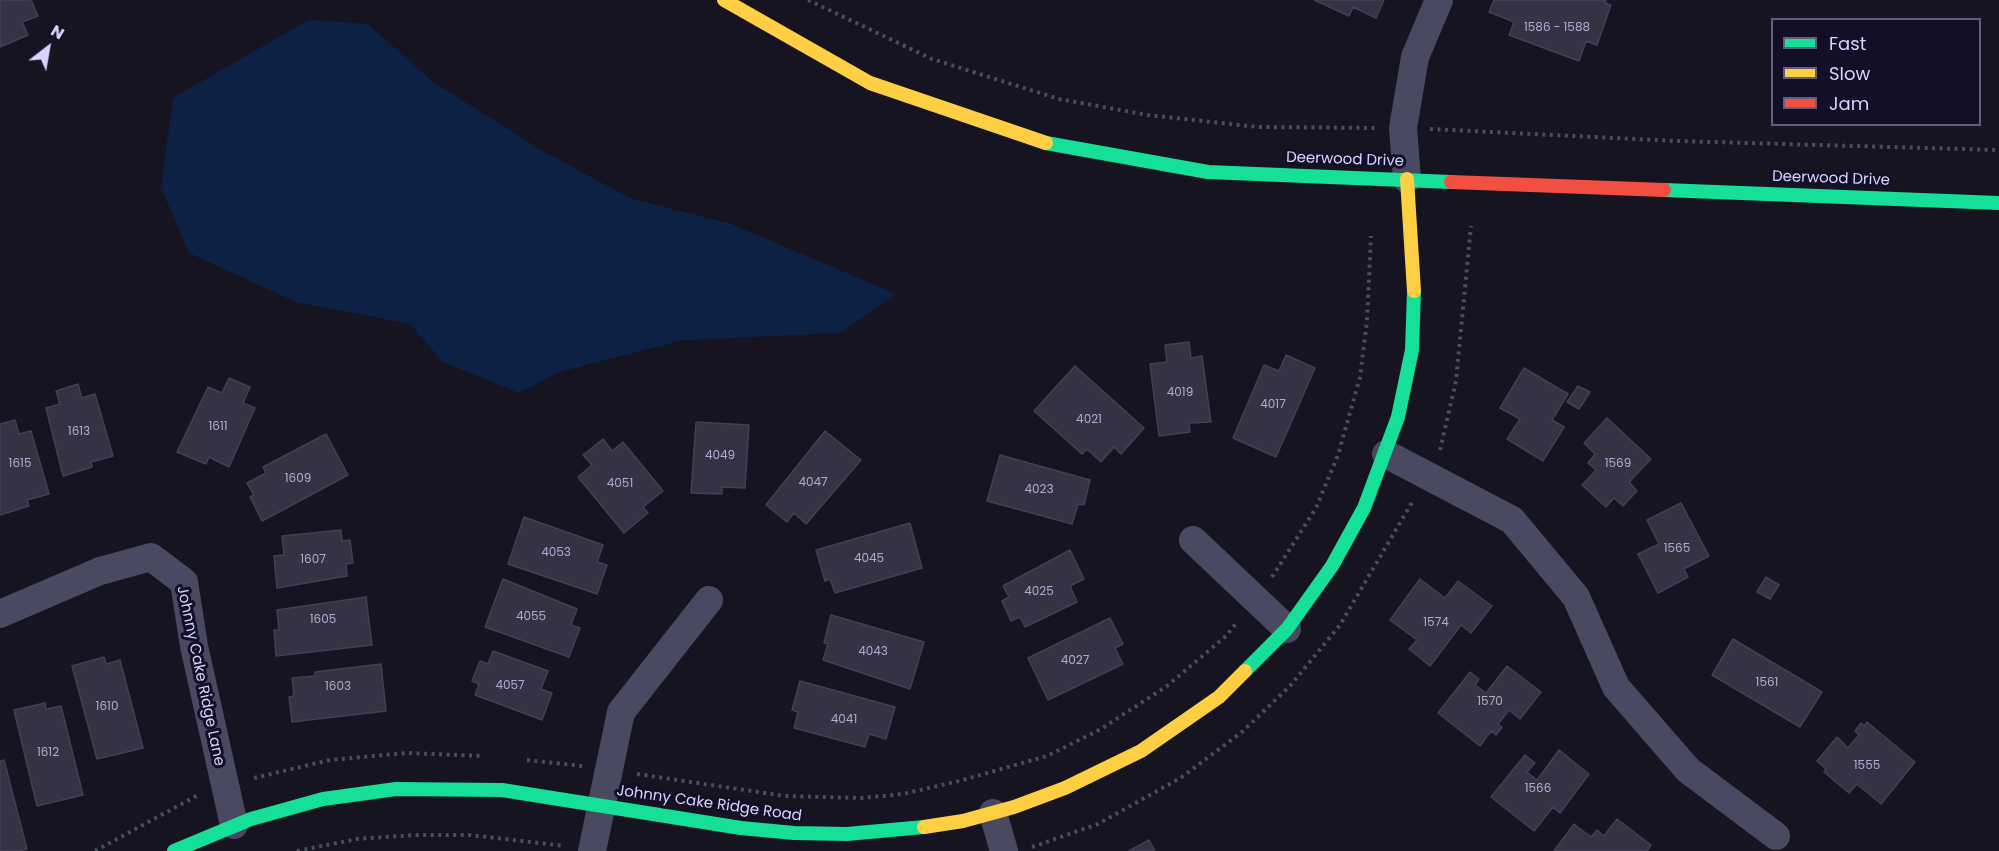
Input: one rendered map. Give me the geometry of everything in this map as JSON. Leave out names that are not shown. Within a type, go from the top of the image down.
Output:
[{"type":"street","name":"Deerwood Drive","points":[[724,0],[870,83],[1035,141],[1208,171],[1999,203]]},
{"type":"street","points":[[1407,179],[1403,128],[1415,57],[1439,0]]},
{"type":"street","name":"Johnny Cake Ridge Road","points":[[174,851],[234,825],[322,800],[396,789],[502,790],[741,828],[815,834],[901,830],[963,821],[1065,789],[1164,737],[1219,697],[1287,629],[1317,590],[1347,541],[1386,454],[1404,389],[1415,313],[1407,179]]},
{"type":"street","points":[[1386,454],[1448,484],[1512,520],[1576,597],[1616,687],[1689,770],[1776,836]]},
{"type":"street","points":[[1193,540],[1287,629]]},
{"type":"street","name":"Johnny Cake Ridge Lane","points":[[0,614],[100,571],[151,557],[184,582],[194,646],[234,825]]},
{"type":"street","points":[[592,850],[621,712],[709,600]]},
{"type":"street","points":[[993,813],[1004,851]]},
{"type":"path","points":[[524,759],[785,796],[861,798],[903,794],[1047,756],[1101,729],[1167,686],[1226,636],[1256,600],[1288,555],[1316,508],[1338,454],[1360,377],[1367,321],[1371,236]]},
{"type":"path","points":[[95,851],[224,783],[330,760],[407,753],[490,756]]},
{"type":"path","points":[[297,851],[357,839],[437,835],[470,835],[592,850]]},
{"type":"water","points":[[308,20],[368,24],[432,81],[541,150],[630,198],[731,224],[896,294],[840,333],[684,340],[559,372],[519,393],[443,362],[410,324],[296,302],[189,253],[161,188],[173,98]]},
{"type":"building","points":[[0,0],[31,0],[38,16],[22,22],[28,35],[0,47]]},
{"type":"building","points":[[1314,0],[1384,0],[1376,18],[1353,7],[1349,16]]},
{"type":"building","points":[[1494,0],[1606,0],[1605,3],[1611,5],[1597,45],[1586,41],[1579,61],[1509,35],[1514,22],[1489,12]]},
{"type":"building","points":[[1189,342],[1191,358],[1202,356],[1211,422],[1189,423],[1190,432],[1159,436],[1150,364],[1167,362],[1165,345]]},
{"type":"building","points":[[1286,355],[1315,368],[1276,457],[1233,438],[1264,365],[1279,371]]},
{"type":"building","points":[[1075,366],[1144,428],[1121,454],[1114,447],[1101,462],[1087,449],[1082,454],[1034,411]]},
{"type":"building","points":[[1524,368],[1568,394],[1552,420],[1564,427],[1543,461],[1507,439],[1520,419],[1500,408]]},
{"type":"building","points":[[229,378],[250,387],[243,403],[255,408],[229,467],[209,457],[206,464],[177,452],[208,387],[222,393]]},
{"type":"building","points":[[78,384],[82,398],[95,394],[113,456],[91,462],[92,467],[63,476],[46,408],[60,404],[56,391]]},
{"type":"building","points":[[1578,386],[1590,392],[1579,409],[1567,402]]},
{"type":"building","points":[[1607,418],[1651,459],[1629,482],[1637,491],[1623,506],[1614,498],[1606,507],[1582,485],[1596,470],[1588,463],[1595,454],[1584,443]]},
{"type":"building","points":[[15,420],[19,434],[31,431],[49,494],[27,500],[29,506],[0,515],[0,424]]},
{"type":"building","points":[[696,422],[749,425],[745,488],[722,487],[722,494],[691,493]]},
{"type":"building","points":[[825,431],[861,460],[806,524],[794,513],[787,522],[766,505]]},
{"type":"building","points":[[326,434],[348,475],[262,521],[250,497],[254,495],[247,483],[266,473],[263,467]]},
{"type":"building","points":[[603,439],[612,451],[623,442],[663,491],[643,507],[648,513],[624,533],[578,477],[592,465],[583,455]]},
{"type":"building","points":[[1000,455],[1090,480],[1084,505],[1078,504],[1072,524],[987,501]]},
{"type":"building","points":[[1681,503],[1709,556],[1684,569],[1688,577],[1658,593],[1638,554],[1659,544],[1647,520]]},
{"type":"building","points":[[524,517],[603,545],[597,562],[607,565],[597,594],[508,564]]},
{"type":"building","points":[[910,523],[922,568],[835,593],[830,579],[825,581],[816,550]]},
{"type":"building","points":[[341,530],[342,541],[350,540],[353,563],[346,564],[347,576],[277,588],[274,556],[284,555],[282,536]]},
{"type":"building","points":[[1070,550],[1084,579],[1070,586],[1077,602],[1025,627],[1020,617],[1011,621],[1002,601],[1009,597],[1003,586]]},
{"type":"building","points":[[1766,577],[1779,585],[1770,599],[1757,592]]},
{"type":"building","points":[[503,579],[577,609],[571,625],[580,628],[569,657],[485,627]]},
{"type":"building","points":[[1420,579],[1445,598],[1458,581],[1492,606],[1471,633],[1461,625],[1430,666],[1409,649],[1417,640],[1390,620]]},
{"type":"building","points":[[366,597],[372,645],[276,656],[274,630],[279,630],[277,610]]},
{"type":"building","points":[[831,615],[924,642],[910,689],[823,660],[828,644],[824,643]]},
{"type":"building","points":[[1110,618],[1123,644],[1115,648],[1123,664],[1048,700],[1028,658]]},
{"type":"building","points":[[1733,639],[1822,692],[1800,727],[1712,675]]},
{"type":"building","points":[[493,651],[548,671],[541,689],[552,693],[542,720],[475,695],[479,684],[472,681],[480,661],[488,664]]},
{"type":"building","points":[[104,657],[106,664],[120,660],[143,748],[97,759],[72,666]]},
{"type":"building","points":[[381,664],[386,711],[292,722],[289,697],[294,696],[292,678],[315,676],[315,672]]},
{"type":"building","points":[[1507,666],[1541,692],[1520,719],[1509,710],[1498,724],[1502,727],[1496,735],[1491,731],[1480,746],[1438,713],[1470,672],[1479,679],[1475,685],[1486,693]]},
{"type":"building","points":[[800,681],[895,707],[886,739],[869,734],[865,747],[794,728],[798,712],[792,710]]},
{"type":"building","points":[[45,703],[46,709],[61,706],[83,795],[37,806],[14,710]]},
{"type":"building","points":[[1867,722],[1915,762],[1881,804],[1857,784],[1849,793],[1824,772],[1826,769],[1817,761],[1837,737],[1848,748],[1859,735],[1855,731],[1861,723],[1864,726]]},
{"type":"building","points":[[1559,750],[1589,774],[1560,813],[1553,807],[1534,831],[1491,797],[1525,755],[1535,763],[1527,772],[1537,780]]},
{"type":"building","points":[[4,760],[27,849],[20,851],[0,851],[0,761]]},
{"type":"building","points":[[1617,819],[1651,845],[1647,851],[1554,851],[1574,824],[1591,837],[1597,830],[1604,836]]},
{"type":"building","points":[[1149,840],[1155,851],[1129,851]]},
{"type":"traffic: fast","points":[[1046,143],[1208,172],[1451,182]]},
{"type":"traffic: fast","points":[[1664,190],[1999,203]]},
{"type":"traffic: fast","points":[[1245,671],[1287,629],[1332,566],[1364,508],[1398,417],[1412,350],[1414,291]]},
{"type":"traffic: fast","points":[[174,851],[251,819],[323,799],[396,789],[502,790],[741,828],[794,833],[847,834],[924,827]]},
{"type":"traffic: slow","points":[[724,0],[870,83],[1046,143]]},
{"type":"traffic: slow","points":[[1407,179],[1414,291]]},
{"type":"traffic: slow","points":[[924,827],[963,821],[1014,807],[1065,788],[1141,751],[1219,697],[1245,671]]},
{"type":"traffic: jam","points":[[1451,182],[1664,190]]}]
